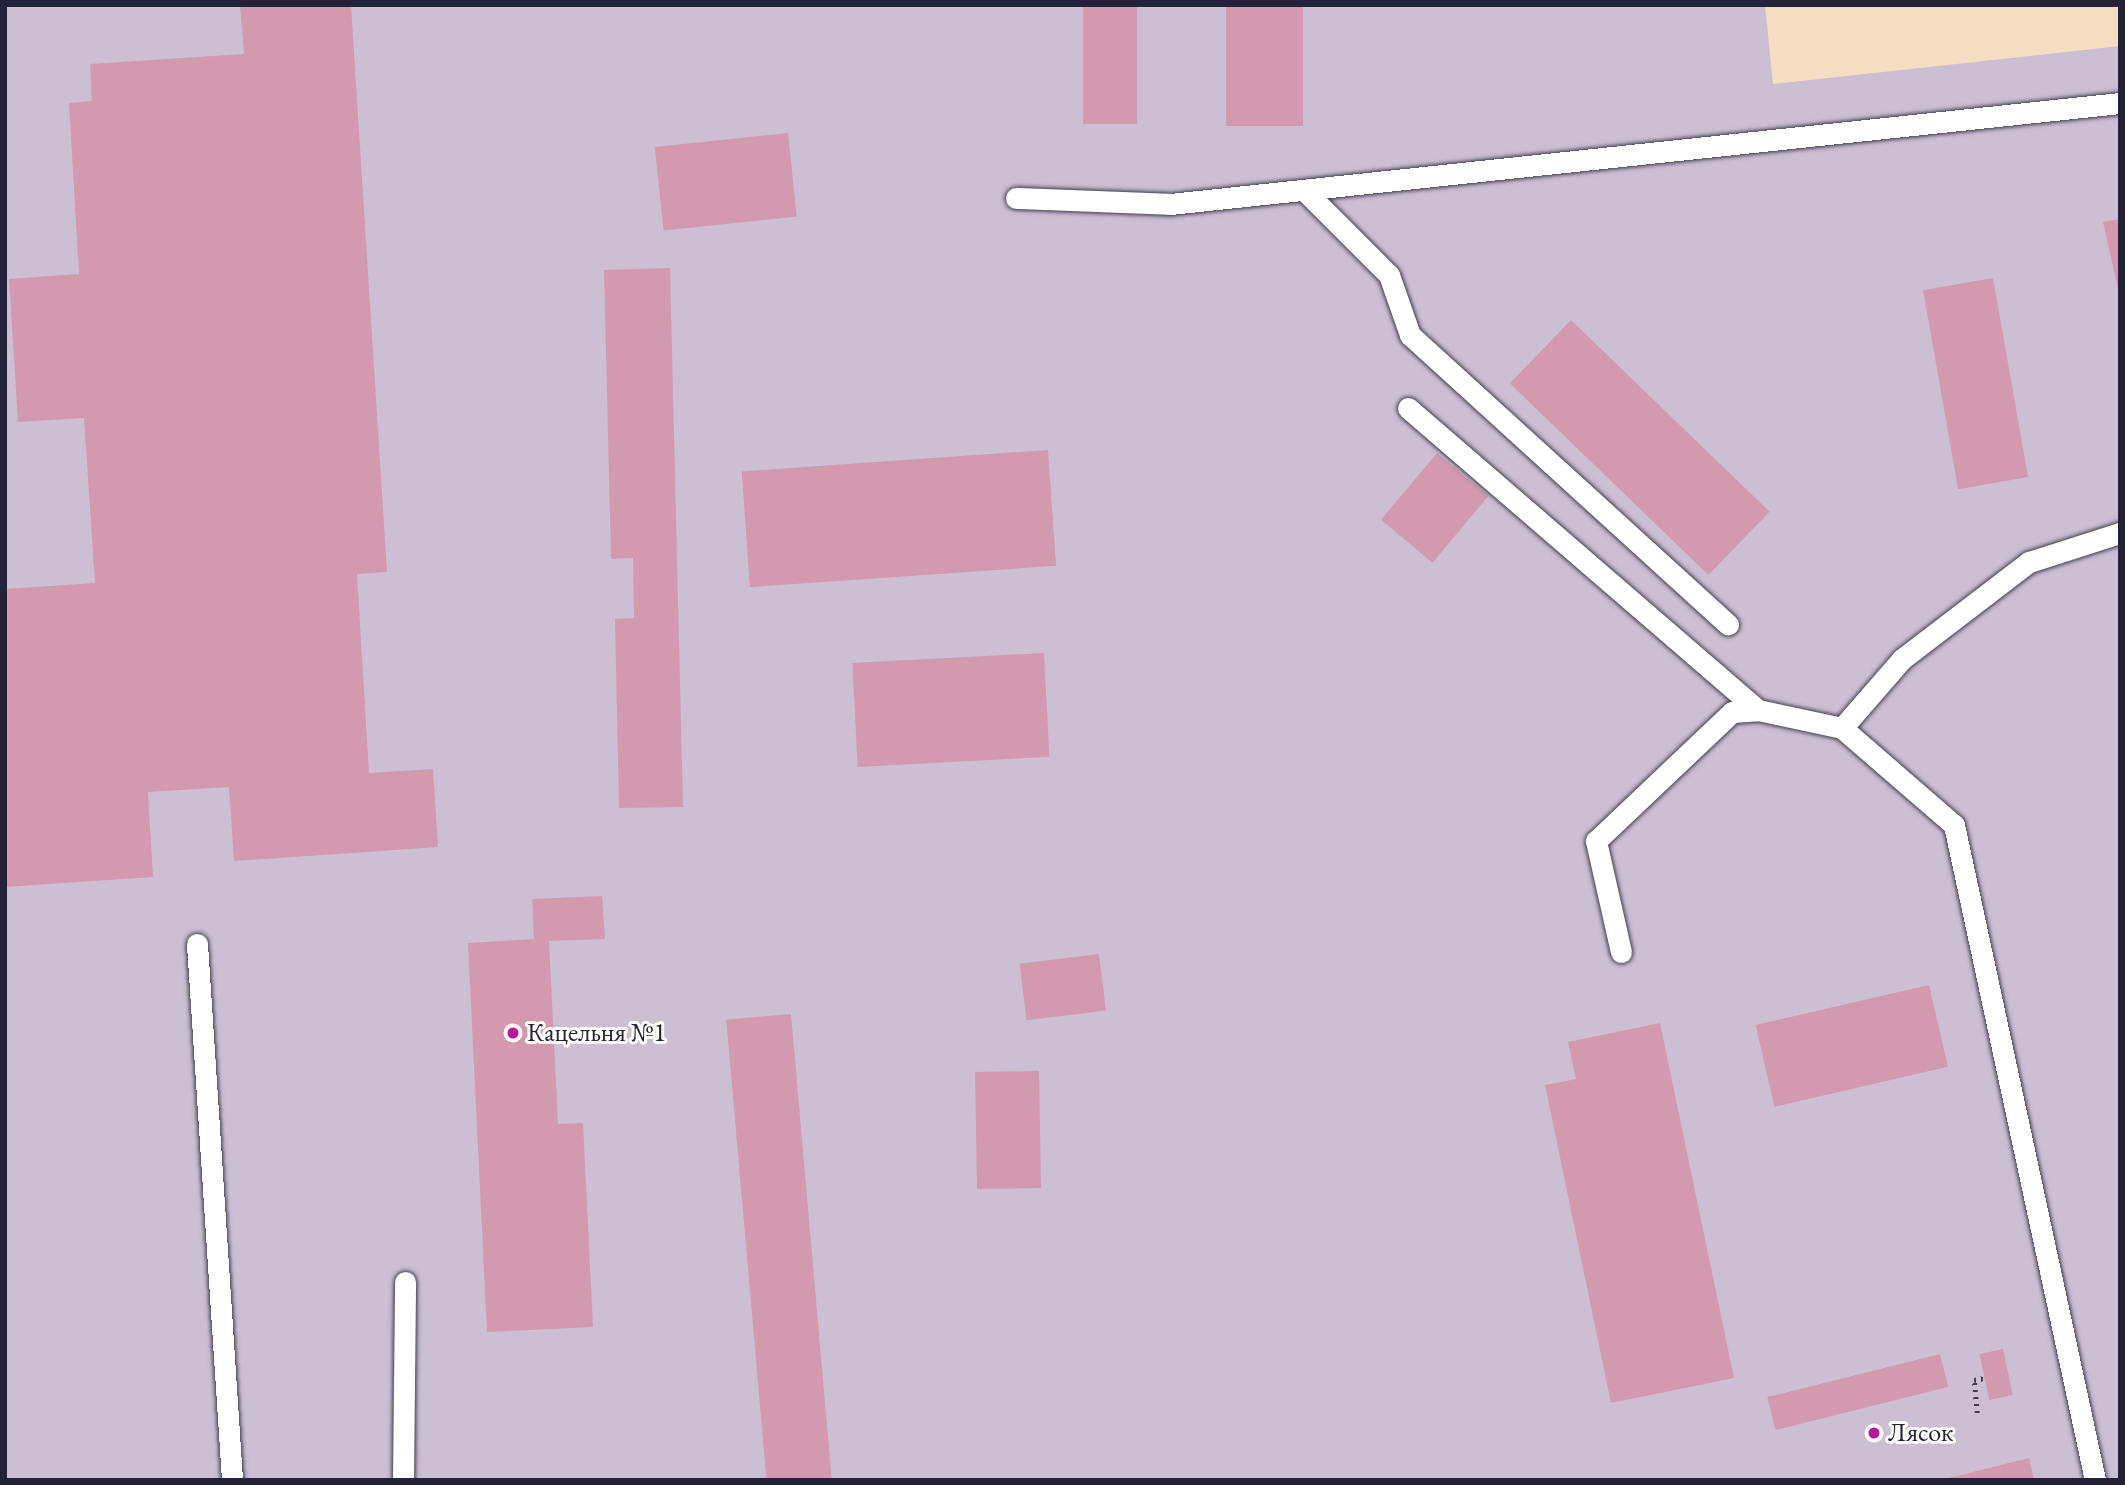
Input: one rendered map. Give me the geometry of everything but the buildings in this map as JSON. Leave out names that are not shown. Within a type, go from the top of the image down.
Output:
[{"type":"lane","points":[[1016,198],[1170,204],[2120,103]]},
{"type":"lane","points":[[1304,190],[1389,275],[1410,335],[1728,624]]},
{"type":"lane","points":[[1408,408],[1758,710]]},
{"type":"lane","points":[[1842,728],[1902,659],[2029,562],[2120,533]]},
{"type":"lane","points":[[1621,952],[1596,841],[1732,712],[1758,710],[1842,728],[1954,825],[2095,1480]]},
{"type":"lane","points":[[197,944],[232,1480]]},
{"type":"lane","points":[[403,1480],[405,1282]]},
{"type":"path","points":[[1977,1413],[1975,1380],[1985,1378]]},
{"type":"shaded area","points":[[5,5],[1765,5],[1773,84],[2120,46],[2120,1480],[5,1480]]},
{"type":"place","name":"Кацельня №1","points":[[513,1033]]},
{"type":"place","name":"Лясок","points":[[1874,1433]]}]
